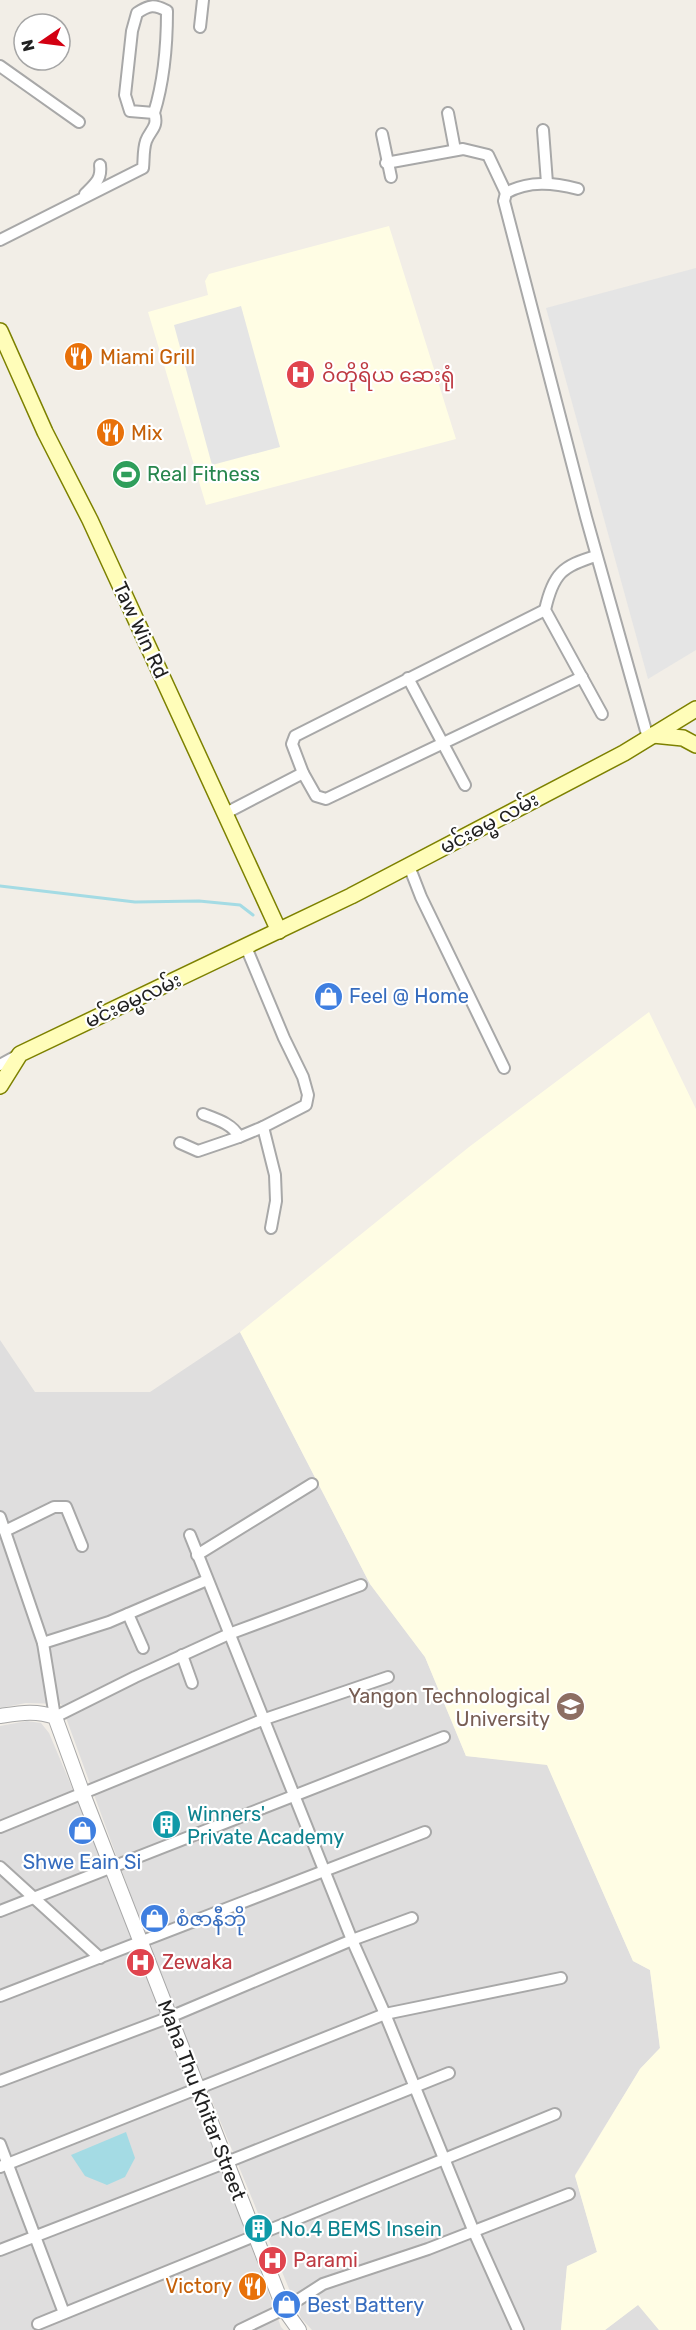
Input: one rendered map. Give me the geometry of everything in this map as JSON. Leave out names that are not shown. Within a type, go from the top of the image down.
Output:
[{"type":"main road","name":"Taw Win Rd","points":[[0,331],[45,432],[90,520],[279,931]]},
{"type":"main road","name":"မင်းဓမ္မ လမ်း","points":[[279,931],[409,866],[695,713]]},
{"type":"main road","points":[[651,737],[682,738],[696,745]]},
{"type":"main road","name":"မင်းဓမ္မလမ်း","points":[[20,1054],[279,931]]},
{"type":"main road","points":[[0,1086],[20,1054]]},
{"type":"street","points":[[200,27],[203,0]]},
{"type":"street","points":[[0,240],[143,168],[147,139],[155,131],[154,113],[159,95],[167,27],[167,11],[157,5],[147,6],[137,13],[132,32],[125,95],[130,111],[154,113]]},
{"type":"street","points":[[0,66],[79,122]]},
{"type":"street","points":[[448,113],[455,150]]},
{"type":"street","points":[[543,130],[547,183]]},
{"type":"street","points":[[382,134],[386,163],[391,177]]},
{"type":"street","points":[[386,163],[463,149],[488,155],[506,193],[504,201],[596,556],[651,737]]},
{"type":"street","points":[[78,200],[98,181],[101,175],[100,165]]},
{"type":"street","points":[[506,193],[547,183],[578,189]]},
{"type":"street","points":[[596,556],[576,562],[563,571],[550,587],[545,610],[602,714]]},
{"type":"street","points":[[545,610],[295,736],[292,744],[303,773],[316,796],[326,799],[441,742],[582,677]]},
{"type":"street","points":[[408,678],[465,785]]},
{"type":"street","points":[[226,813],[303,773]]},
{"type":"street","points":[[409,866],[421,897],[504,1068]]},
{"type":"street","points":[[180,1143],[198,1151],[263,1127],[306,1105],[308,1095],[303,1077],[284,1038],[246,946]]},
{"type":"street","points":[[0,1065],[20,1054]]},
{"type":"street","points":[[203,1114],[219,1120],[237,1132],[239,1137]]},
{"type":"street","points":[[263,1127],[275,1175],[276,1201],[271,1228]]},
{"type":"street","points":[[197,1555],[312,1484]]},
{"type":"street","points":[[5,1531],[54,1507],[66,1507],[82,1546]]},
{"type":"street","points":[[0,1517],[43,1643],[55,1717]]},
{"type":"street","points":[[190,1536],[352,1940],[385,2014],[474,2232],[518,2330]]},
{"type":"street","points":[[43,1643],[109,1622],[207,1580]]},
{"type":"street","points":[[55,1717],[229,1634],[361,1585]]},
{"type":"street","points":[[128,1614],[143,1648]]},
{"type":"street","points":[[182,1655],[192,1683]]},
{"type":"street","points":[[0,1827],[262,1720],[388,1677]]},
{"type":"street","points":[[0,1716],[28,1711],[44,1712],[55,1717]]},
{"type":"street","name":"Maha Thu Khitar Street","points":[[55,1717],[284,2308],[299,2330]]},
{"type":"street","points":[[0,1911],[444,1737]]},
{"type":"street","points":[[0,1996],[425,1832]]},
{"type":"street","points":[[0,1867],[100,1958]]},
{"type":"street","points":[[0,2081],[170,2017],[352,1940],[412,1918]]},
{"type":"street","points":[[4,2165],[385,2014],[561,1978]]},
{"type":"street","points":[[0,2250],[449,2073]]},
{"type":"street","points":[[38,2324],[555,2114]]},
{"type":"street","points":[[0,2144],[4,2165],[35,2236],[64,2313]]},
{"type":"street","points":[[240,2330],[284,2308],[323,2284],[474,2232],[569,2194]]},
{"type":"shaded area","name":"ဝိတိုရိယ ဆေးရုံ","points":[[389,226],[456,439],[206,505],[148,312],[208,295],[205,281],[209,274]]},
{"type":"shaded area","points":[[696,268],[696,650],[648,679],[546,308]]},
{"type":"shaded area","points":[[241,306],[280,447],[212,465],[174,325]]},
{"type":"shaded area","name":"Yangon Technological University","points":[[649,1012],[696,1109],[696,2330],[659,2330],[638,2305],[605,2330],[561,2330],[567,2266],[597,2252],[575,2176],[640,2069],[660,2048],[650,1970],[633,1961],[547,1765],[466,1756],[425,1657],[370,1584],[240,1332],[469,1147]]},
{"type":"shaded area","points":[[240,1332],[370,1584],[425,1657],[466,1756],[547,1764],[633,1961],[650,1970],[660,2048],[640,2069],[575,2175],[597,2252],[567,2267],[561,2330],[312,2330],[301,2318],[155,1962],[61,1704],[26,1703],[0,1708],[0,1340],[35,1392],[150,1392]]},
{"type":"shaded area","points":[[27,1721],[41,1723],[49,1733],[147,1965],[284,2330],[0,2330],[0,1726]]},
{"type":"shaded area","points":[[639,2304],[659,2330],[605,2330]]},
{"type":"water","points":[[126,2132],[135,2158],[125,2177],[107,2185],[85,2176],[71,2155]]},
{"type":"waterway","points":[[0,886],[135,902],[199,901],[240,905],[253,915]]},
{"type":"place","name":"Miami Grill","points":[[79,357]]},
{"type":"place","name":"ဝိတိုရိယ ဆေးရုံ","points":[[301,375]]},
{"type":"place","name":"Mix","points":[[110,433]]},
{"type":"place","name":"Real Fitness","points":[[126,474]]},
{"type":"place","name":"Feel @ Home","points":[[328,996]]},
{"type":"place","name":"Yangon Technological University","points":[[571,1707]]},
{"type":"place","name":"Winners' Private Academy","points":[[166,1825]]},
{"type":"place","name":"Shwe Eain Si","points":[[82,1831]]},
{"type":"place","name":"စံဇာနီဘို","points":[[155,1919]]},
{"type":"place","name":"Zewaka","points":[[141,1962]]},
{"type":"place","name":"No.4 BEMS Insein","points":[[259,2229]]},
{"type":"place","name":"Parami","points":[[272,2260]]},
{"type":"place","name":"Victory","points":[[253,2286]]},
{"type":"place","name":"Best Battery","points":[[286,2305]]}]
